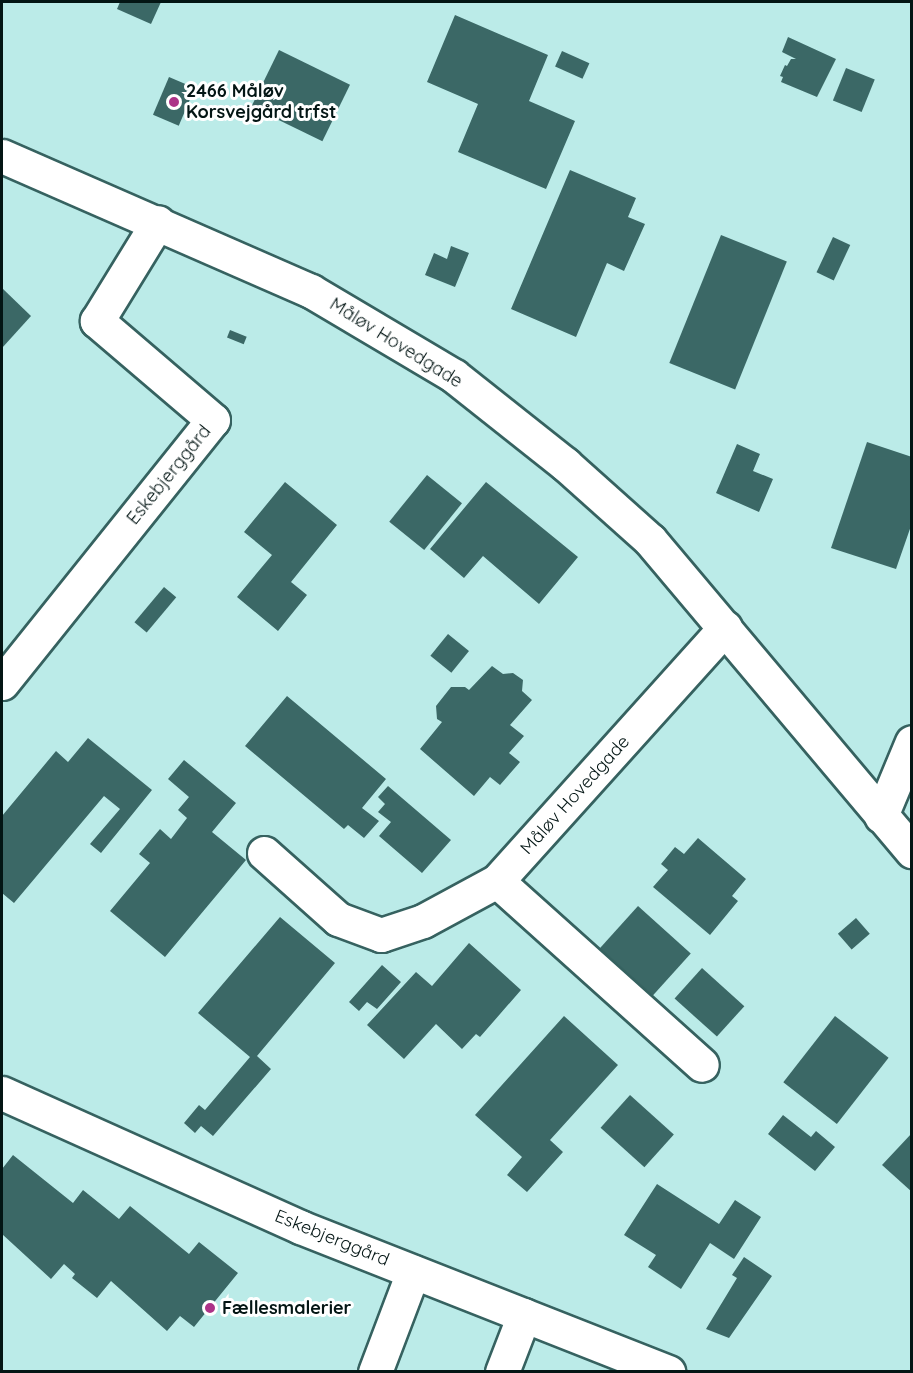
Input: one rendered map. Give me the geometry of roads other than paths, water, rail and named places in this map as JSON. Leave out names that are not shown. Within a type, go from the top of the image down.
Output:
[{"type":"street","name":"Måløv Hovedgade","points":[[2,156],[158,222],[311,291],[454,376],[565,465],[650,540],[912,851]]},
{"type":"street","name":"Eskebjerggård","points":[[2,683],[213,420],[98,321],[158,222]]},
{"type":"street","name":"Måløv Hovedgade","points":[[264,853],[338,919],[381,935],[423,921],[497,881],[725,628]]},
{"type":"street","points":[[881,816],[912,742]]},
{"type":"street","points":[[497,881],[702,1065]]},
{"type":"street","name":"Eskebjerggård","points":[[2,1093],[300,1227],[524,1315],[627,1364],[668,1371]]},
{"type":"street","points":[[375,1371],[413,1272]]},
{"type":"street","points":[[502,1371],[524,1315]]},
{"type":"place","name":"2466 Måløv Korsvejgård trfst","points":[[174,102]]},
{"type":"place","name":"Fællesmalerier","points":[[210,1308]]}]
